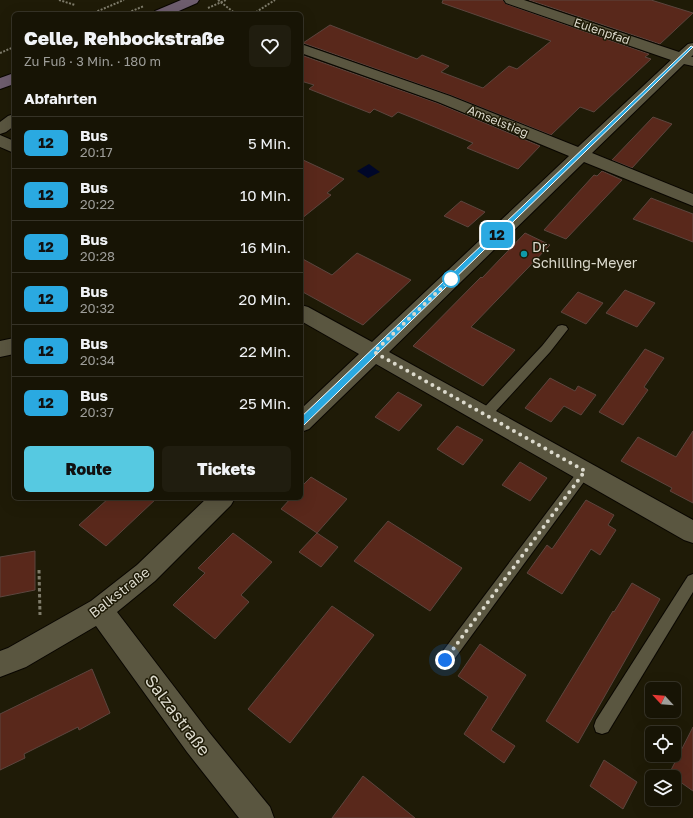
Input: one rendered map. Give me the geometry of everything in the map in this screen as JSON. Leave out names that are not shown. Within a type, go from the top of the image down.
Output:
[{"type":"main road","points":[[165,12],[192,0]]},
{"type":"main road","points":[[0,84],[12,79]]},
{"type":"street","name":"Eulenpfad","points":[[511,0],[689,56]]},
{"type":"street","name":"Amselstieg","points":[[303,49],[444,99],[693,200]]},
{"type":"street","points":[[303,421],[581,155],[689,56]]},
{"type":"street","points":[[0,129],[12,120]]},
{"type":"street","points":[[0,140],[12,147]]},
{"type":"street","points":[[303,313],[693,532]]},
{"type":"street","points":[[0,349],[12,346]]},
{"type":"street","name":"Balkstraße","points":[[0,664],[16,658],[100,610],[146,573],[221,500]]},
{"type":"street","name":"Salzastraße","points":[[100,610],[181,720],[233,788],[259,818]]},
{"type":"lane","points":[[484,414],[492,408],[546,349],[562,329]]},
{"type":"lane","points":[[445,660],[585,471]]},
{"type":"lane","points":[[602,726],[693,580]]},
{"type":"path","points":[[59,0],[75,5]]},
{"type":"path","points":[[96,12],[124,0]]},
{"type":"path","points":[[218,0],[233,12]]},
{"type":"path","points":[[255,12],[275,0]]},
{"type":"path","points":[[0,53],[12,48]]},
{"type":"path","points":[[39,570],[41,643]]},
{"type":"water","points":[[369,164],[380,172],[368,178],[357,171]]},
{"type":"building","points":[[443,0],[503,0],[506,4],[649,54],[645,57],[651,59],[594,112],[580,107],[551,135],[450,95],[303,43],[330,25],[417,59],[422,55],[449,66],[441,72],[483,88],[509,66],[517,69],[551,41],[442,3]]},
{"type":"building","points":[[529,0],[651,0],[693,13],[660,44]]},
{"type":"building","points":[[303,56],[437,103],[540,146],[518,169],[467,148],[473,143],[398,112],[392,117],[374,109],[370,113],[309,89],[314,85],[303,82]]},
{"type":"building","points":[[653,117],[672,124],[632,168],[612,160]]},
{"type":"building","points":[[303,160],[344,179],[327,193],[331,195],[303,217]]},
{"type":"building","points":[[602,171],[622,180],[566,239],[544,230],[594,175],[597,176]]},
{"type":"building","points":[[651,198],[693,214],[693,242],[633,219]]},
{"type":"building","points":[[461,201],[485,212],[468,227],[444,216]]},
{"type":"building","points":[[525,233],[550,245],[471,327],[515,350],[483,386],[413,346],[481,277],[482,278]]},
{"type":"building","points":[[357,253],[411,280],[363,325],[303,292],[303,259],[332,275]]},
{"type":"building","points":[[625,290],[655,303],[637,327],[606,313]]},
{"type":"building","points":[[578,292],[603,303],[586,324],[561,312]]},
{"type":"building","points":[[645,349],[664,358],[644,387],[648,390],[623,425],[599,412]]},
{"type":"building","points":[[550,378],[575,391],[578,386],[596,395],[581,415],[564,406],[551,422],[525,408]]},
{"type":"building","points":[[398,392],[422,405],[399,431],[375,417]]},
{"type":"building","points":[[457,426],[483,440],[463,465],[437,449]]},
{"type":"building","points":[[693,431],[693,503],[670,491],[672,488],[621,461],[638,437],[676,457]]},
{"type":"building","points":[[520,462],[547,478],[530,501],[502,485]]},
{"type":"building","points":[[311,477],[347,499],[317,533],[281,509],[289,500],[303,500],[303,485]]},
{"type":"building","points":[[107,500],[155,500],[106,546],[79,525]]},
{"type":"building","points":[[586,500],[614,515],[608,525],[616,530],[600,555],[591,549],[562,594],[527,573],[547,545],[552,549]]},
{"type":"building","points":[[388,521],[462,568],[430,611],[354,561]]},
{"type":"building","points":[[233,533],[272,562],[241,595],[249,602],[215,639],[173,605],[205,573],[198,568]]},
{"type":"building","points":[[317,533],[338,547],[321,567],[299,552]]},
{"type":"building","points":[[35,551],[35,590],[0,597],[0,557]]},
{"type":"building","points":[[632,583],[660,599],[578,743],[546,721],[613,611],[614,612]]},
{"type":"building","points":[[332,606],[374,635],[290,743],[248,709]]},
{"type":"building","points":[[480,644],[526,675],[491,730],[515,746],[504,763],[464,734],[488,697],[458,676]]},
{"type":"building","points":[[92,669],[110,713],[79,730],[78,727],[24,754],[25,758],[0,770],[0,714]]},
{"type":"building","points":[[693,727],[693,791],[681,782],[681,770],[671,770],[675,762],[681,762],[681,750]]},
{"type":"building","points":[[604,760],[637,782],[623,809],[590,786]]},
{"type":"building","points":[[363,776],[383,792],[415,818],[332,818]]},
{"type":"bus line","name":"12","points":[[303,421],[693,47]]},
{"type":"place","name":"Dr. Schilling-Meyer","points":[[524,254]]},
{"type":"route","points":[[445,660],[585,471],[374,352],[452,278],[451,279]]}]
